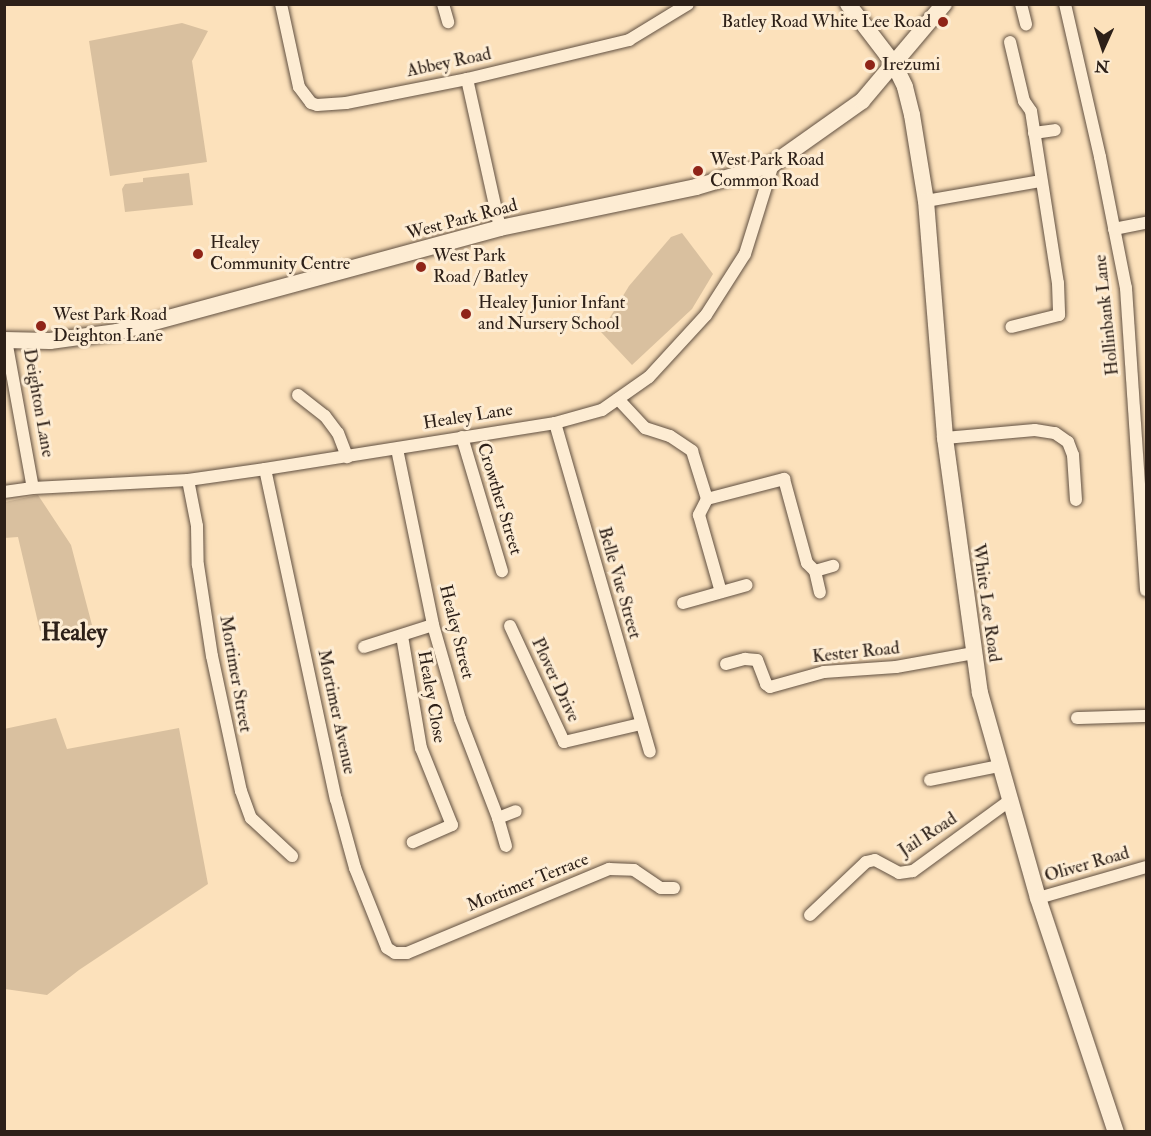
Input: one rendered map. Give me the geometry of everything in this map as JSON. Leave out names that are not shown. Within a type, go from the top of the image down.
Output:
[{"type":"main road","name":"White Lee Road","points":[[849,4],[894,64],[905,87],[912,115],[926,201],[945,438],[979,691],[1038,898],[1116,1131]]},
{"type":"main road","name":"West Park Road","points":[[5,335],[50,341],[117,332],[500,228],[696,187],[773,164],[862,101],[944,4]]},
{"type":"street","name":"Abbey Road","points":[[281,4],[299,87],[311,103],[346,103],[467,79],[629,40],[688,4]]},
{"type":"street","points":[[443,4],[448,22]]},
{"type":"street","points":[[1022,4],[1026,24]]},
{"type":"street","name":"Hollinbank Lane","points":[[1065,4],[1126,288],[1143,502],[1146,588]]},
{"type":"street","points":[[1010,42],[1024,101],[1031,111],[1059,283],[1059,315],[1011,327]]},
{"type":"street","points":[[467,79],[500,228]]},
{"type":"street","points":[[1034,133],[1055,130]]},
{"type":"street","name":"Healey Lane","points":[[4,492],[33,488],[188,480],[555,423],[602,410],[649,377],[706,315],[745,254],[773,164]]},
{"type":"street","points":[[926,201],[1041,181]]},
{"type":"street","points":[[1114,229],[1146,223]]},
{"type":"street","name":"Deighton Lane","points":[[5,335],[33,488]]},
{"type":"street","points":[[298,395],[325,416],[338,433],[347,457]]},
{"type":"street","points":[[618,399],[633,418],[645,428],[670,436],[692,451],[707,499],[699,515],[721,592]]},
{"type":"street","name":"Belle Vue Street","points":[[555,423],[640,724],[650,752]]},
{"type":"street","points":[[945,438],[1035,430],[1055,433],[1068,442],[1073,454],[1076,500]]},
{"type":"street","name":"Crowther Street","points":[[462,437],[502,571]]},
{"type":"street","name":"Healey Street","points":[[397,449],[433,625],[460,719],[498,818],[506,846]]},
{"type":"street","name":"Mortimer Avenue","points":[[265,469],[344,828],[355,868],[387,948],[395,953]]},
{"type":"street","points":[[707,499],[783,479],[807,563],[815,571],[820,592]]},
{"type":"street","name":"Mortimer Street","points":[[188,480],[197,526],[198,564],[212,656],[241,791],[251,818],[292,856]]},
{"type":"street","points":[[815,571],[834,566]]},
{"type":"street","points":[[683,603],[747,585]]},
{"type":"street","name":"Healey Close","points":[[364,647],[433,625]]},
{"type":"street","name":"Plover Drive","points":[[510,626],[564,742],[640,724]]},
{"type":"street","name":"Healey Close","points":[[402,636],[421,748],[452,825],[412,842]]},
{"type":"street","name":"Kester Road","points":[[726,664],[745,659],[757,660],[766,684],[770,687],[824,672],[896,667],[974,654]]},
{"type":"street","points":[[1077,718],[1146,716]]},
{"type":"street","points":[[930,780],[999,766]]},
{"type":"street","name":"Jail Road","points":[[810,915],[866,862],[875,860],[899,873],[913,871],[1009,801]]},
{"type":"street","points":[[498,818],[516,811]]},
{"type":"street","name":"Oliver Road","points":[[1038,898],[1146,867]]},
{"type":"street","name":"Mortimer Terrace","points":[[395,953],[407,953],[609,869],[634,870],[661,888],[674,888]]},
{"type":"shaded area","points":[[182,23],[208,31],[192,61],[207,162],[110,176],[89,41]]},
{"type":"shaded area","points":[[189,173],[193,205],[125,212],[122,189],[125,184],[143,182],[143,178]]},
{"type":"shaded area","points":[[682,233],[713,274],[692,309],[632,365],[601,332],[629,286],[671,237]]},
{"type":"shaded area","points":[[38,495],[71,545],[92,625],[40,631],[18,537],[4,538],[5,502]]},
{"type":"shaded area","points":[[56,718],[67,749],[179,728],[208,884],[79,970],[47,995],[5,989],[4,729]]},
{"type":"place","name":"Batley Road White Lee Road","points":[[943,22]]},
{"type":"place","name":"Irezumi","points":[[870,65]]},
{"type":"place","name":"West Park Road Common Road","points":[[698,171]]},
{"type":"place","name":"Healey Community Centre","points":[[198,254]]},
{"type":"place","name":"West Park Road / Batley","points":[[421,267]]},
{"type":"place","name":"Healey Junior Infant and Nursery School","points":[[466,314]]},
{"type":"place","name":"West Park Road Deighton Lane","points":[[41,326]]},
{"type":"district","name":"Healey","points":[[74,633]]}]
